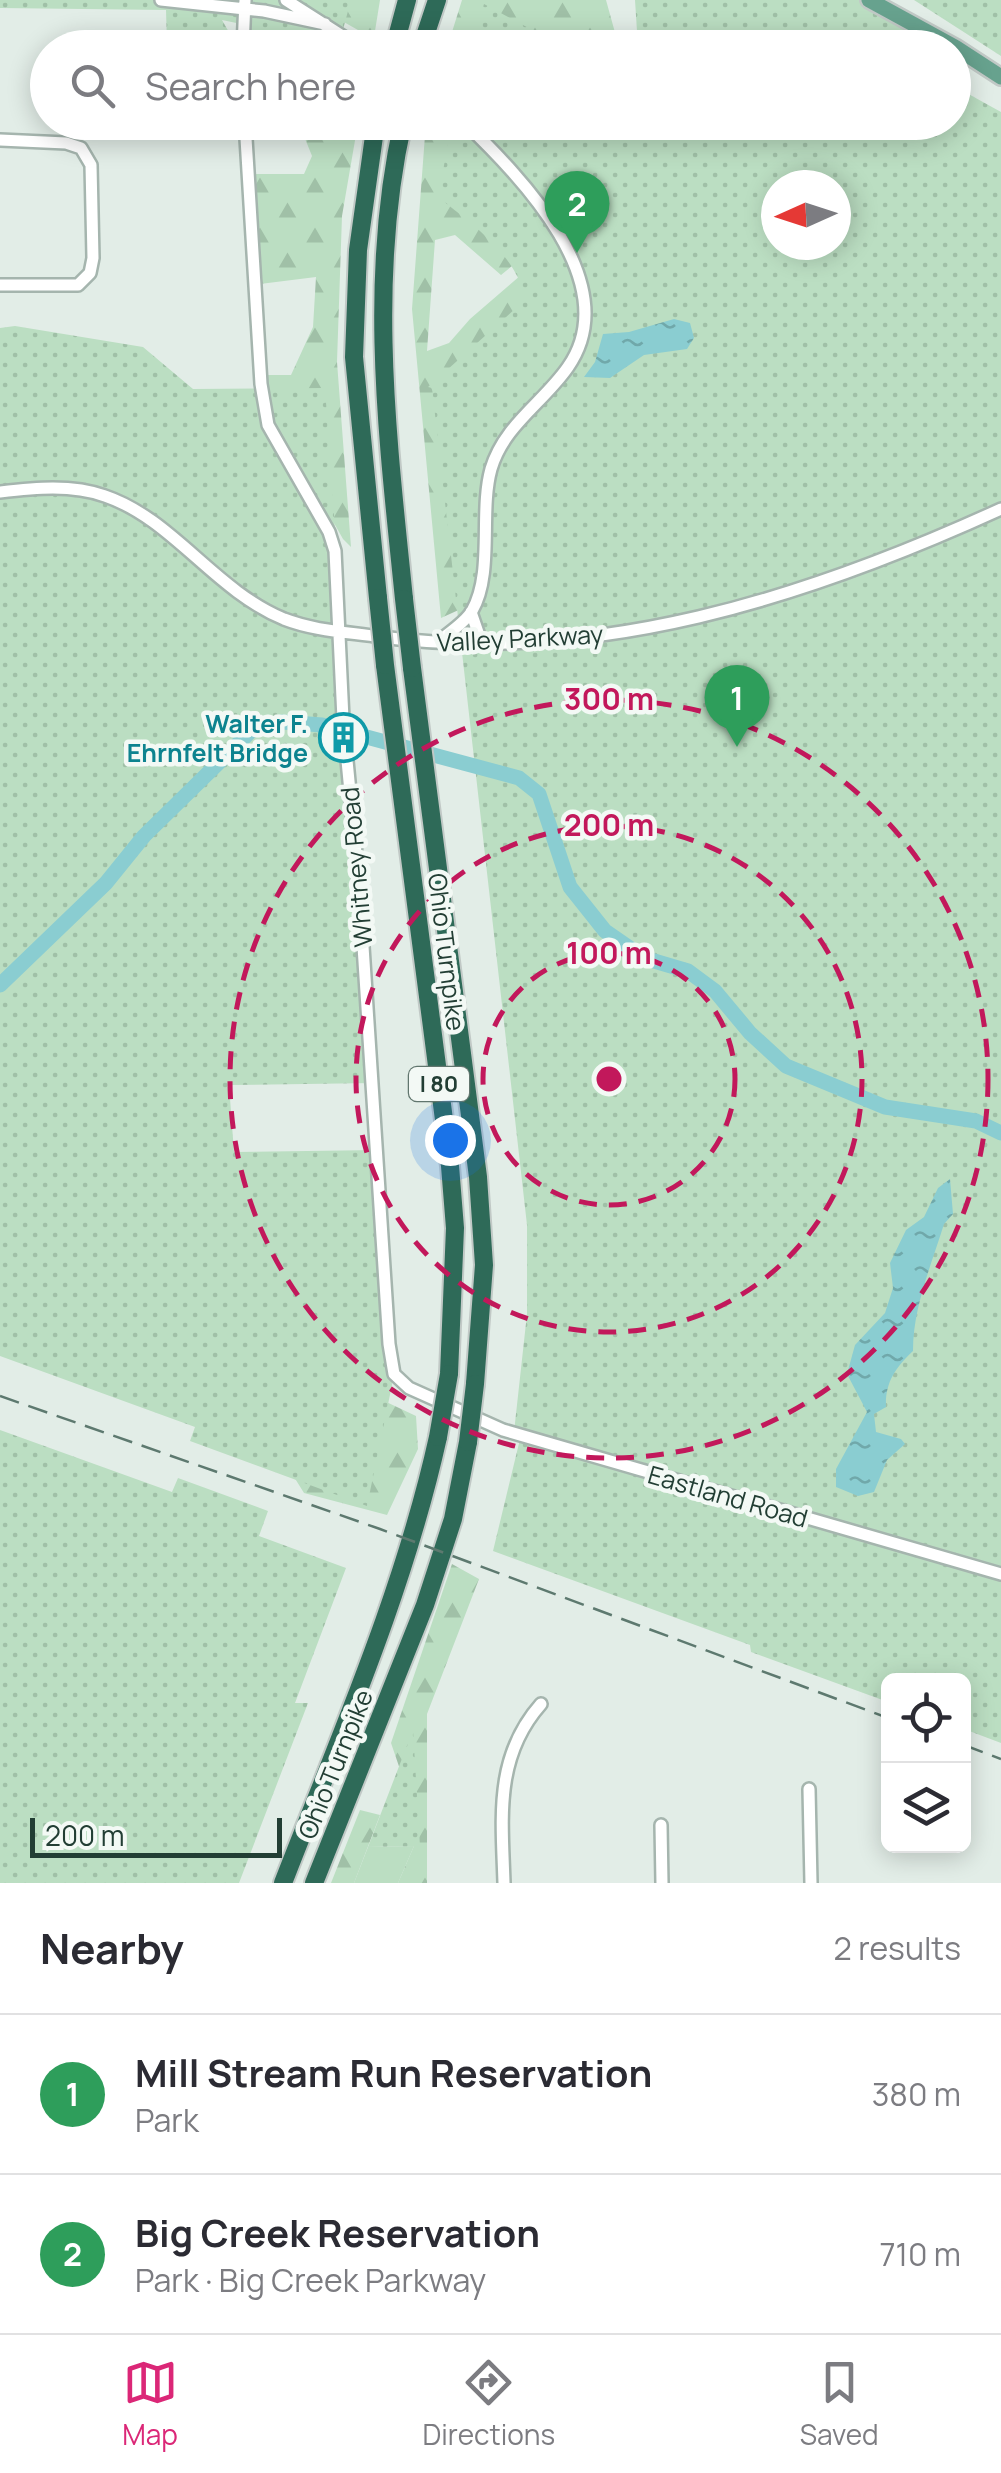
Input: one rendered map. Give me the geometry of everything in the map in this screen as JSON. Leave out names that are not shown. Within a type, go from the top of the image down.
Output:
[{"type":"highway","points":[[399,30],[407,0]]},
{"type":"highway","points":[[427,30],[437,0]]},
{"type":"highway","name":"Ohio Turnpike","points":[[282,1883],[396,1594],[420,1516],[449,1374],[455,1228],[450,1166],[385,665],[354,357],[358,250],[373,140]]},
{"type":"highway","name":"Ohio Turnpike","points":[[314,1883],[425,1605],[453,1519],[476,1384],[484,1265],[478,1177],[412,668],[385,414],[382,324],[387,234],[401,140]]},
{"type":"main road","points":[[869,0],[920,30]]},
{"type":"main road","points":[[971,60],[1001,77]]},
{"type":"street","points":[[161,0],[245,4],[325,24]]},
{"type":"street","points":[[286,0],[334,30]]},
{"type":"street","points":[[244,30],[245,4]]},
{"type":"street","points":[[0,140],[66,143],[81,148],[91,165],[94,258],[90,273],[78,285],[0,286]]},
{"type":"street","name":"Whitney Road","points":[[245,140],[261,384],[268,425],[329,532],[335,551],[342,719],[360,885],[394,1374],[409,1388],[458,1412]]},
{"type":"street","points":[[480,140],[570,250],[586,302],[580,344],[570,365],[510,430],[492,464],[485,506],[484,568],[472,612],[482,644]]},
{"type":"street","name":"Valley Parkway","points":[[0,492],[74,490],[102,494],[123,503],[179,543],[230,590],[284,619],[339,632],[482,644],[608,635],[697,619],[807,588],[933,540],[1001,509]]},
{"type":"street","points":[[438,642],[472,612]]},
{"type":"street","name":"Eastland Road","points":[[458,1412],[503,1430],[1001,1574]]},
{"type":"street","points":[[504,1883],[501,1790],[524,1723],[541,1704]]},
{"type":"street","points":[[810,1789],[812,1883]]},
{"type":"street","points":[[661,1825],[662,1883]]},
{"type":"green space","points":[[0,0],[351,0],[343,30],[246,30],[246,25],[222,20],[228,30],[167,30],[166,10],[0,8]]},
{"type":"green space","points":[[305,0],[380,0],[375,30],[358,30]]},
{"type":"green space","points":[[462,0],[606,0],[614,30],[453,30]]},
{"type":"green space","points":[[635,0],[877,0],[906,30],[637,30]]},
{"type":"green space","points":[[914,0],[1001,0],[1001,56],[971,37],[971,30],[961,30]]},
{"type":"green space","points":[[484,4],[532,30],[476,30]]},
{"type":"green space","points":[[971,95],[1001,112],[1001,1743],[971,1732],[971,1673],[881,1673],[881,1699],[751,1652],[750,1645],[493,1551],[521,1435],[514,1432],[527,1314],[527,1225],[432,388],[428,387],[525,300],[514,269],[478,230],[438,197],[449,140],[971,140]]},
{"type":"green space","points":[[306,140],[355,140],[342,216],[337,362],[351,547],[272,413],[267,375],[291,375],[313,327],[316,277],[260,284],[255,174],[304,174],[312,156]]},
{"type":"green space","points":[[425,140],[469,140],[549,236],[501,275],[455,235],[435,240],[427,351],[449,343],[470,319],[551,249],[463,608],[441,618],[412,309]]},
{"type":"green space","points":[[15,326],[143,347],[193,389],[325,388],[374,1083],[229,1085],[234,1152],[378,1150],[392,1385],[367,1506],[190,1441],[195,1427],[0,1356],[0,328]]},
{"type":"green space","points":[[380,1399],[416,1416],[418,1449],[387,1515],[304,1493],[276,1448]]},
{"type":"green space","points":[[0,1430],[172,1492],[178,1478],[268,1511],[259,1536],[346,1568],[295,1703],[308,1703],[239,1883],[0,1883]]},
{"type":"green space","points":[[452,1564],[479,1579],[427,1714],[427,1883],[398,1883],[414,1846],[419,1846],[391,1743]]},
{"type":"green space","points":[[413,1730],[420,1846],[368,1847]]},
{"type":"green space","points":[[360,1810],[380,1815],[354,1883],[331,1883]]},
{"type":"green space","points":[[414,1846],[398,1883],[354,1883],[368,1847]]},
{"type":"water","points":[[674,319],[690,323],[694,338],[687,349],[644,355],[610,378],[584,377],[595,362],[603,334],[629,332]]},
{"type":"water","points":[[950,1179],[953,1214],[944,1224],[924,1287],[913,1351],[892,1376],[886,1407],[874,1414],[876,1432],[901,1439],[905,1444],[887,1460],[874,1492],[858,1496],[836,1487],[836,1469],[867,1412],[847,1374],[855,1345],[885,1313],[893,1288],[890,1263],[906,1230],[924,1217],[938,1188]]},
{"type":"waterway","points":[[0,985],[106,883],[144,836],[252,730],[282,722],[322,725],[519,778],[539,794],[570,887],[605,931],[644,958],[688,971],[715,991],[750,1033],[786,1066],[885,1107],[976,1121],[1001,1133]]},
{"type":"railway","points":[[0,1396],[380,1529],[881,1715]]},
{"type":"railway","points":[[971,1748],[1001,1759]]},
{"type":"place","name":"Big Creek Reservation","points":[[577,253]]},
{"type":"place","name":"Walter F. Ehrnfelt Bridge","points":[[343,737]]},
{"type":"place","name":"Mill Stream Run Reservation","points":[[737,747]]}]
